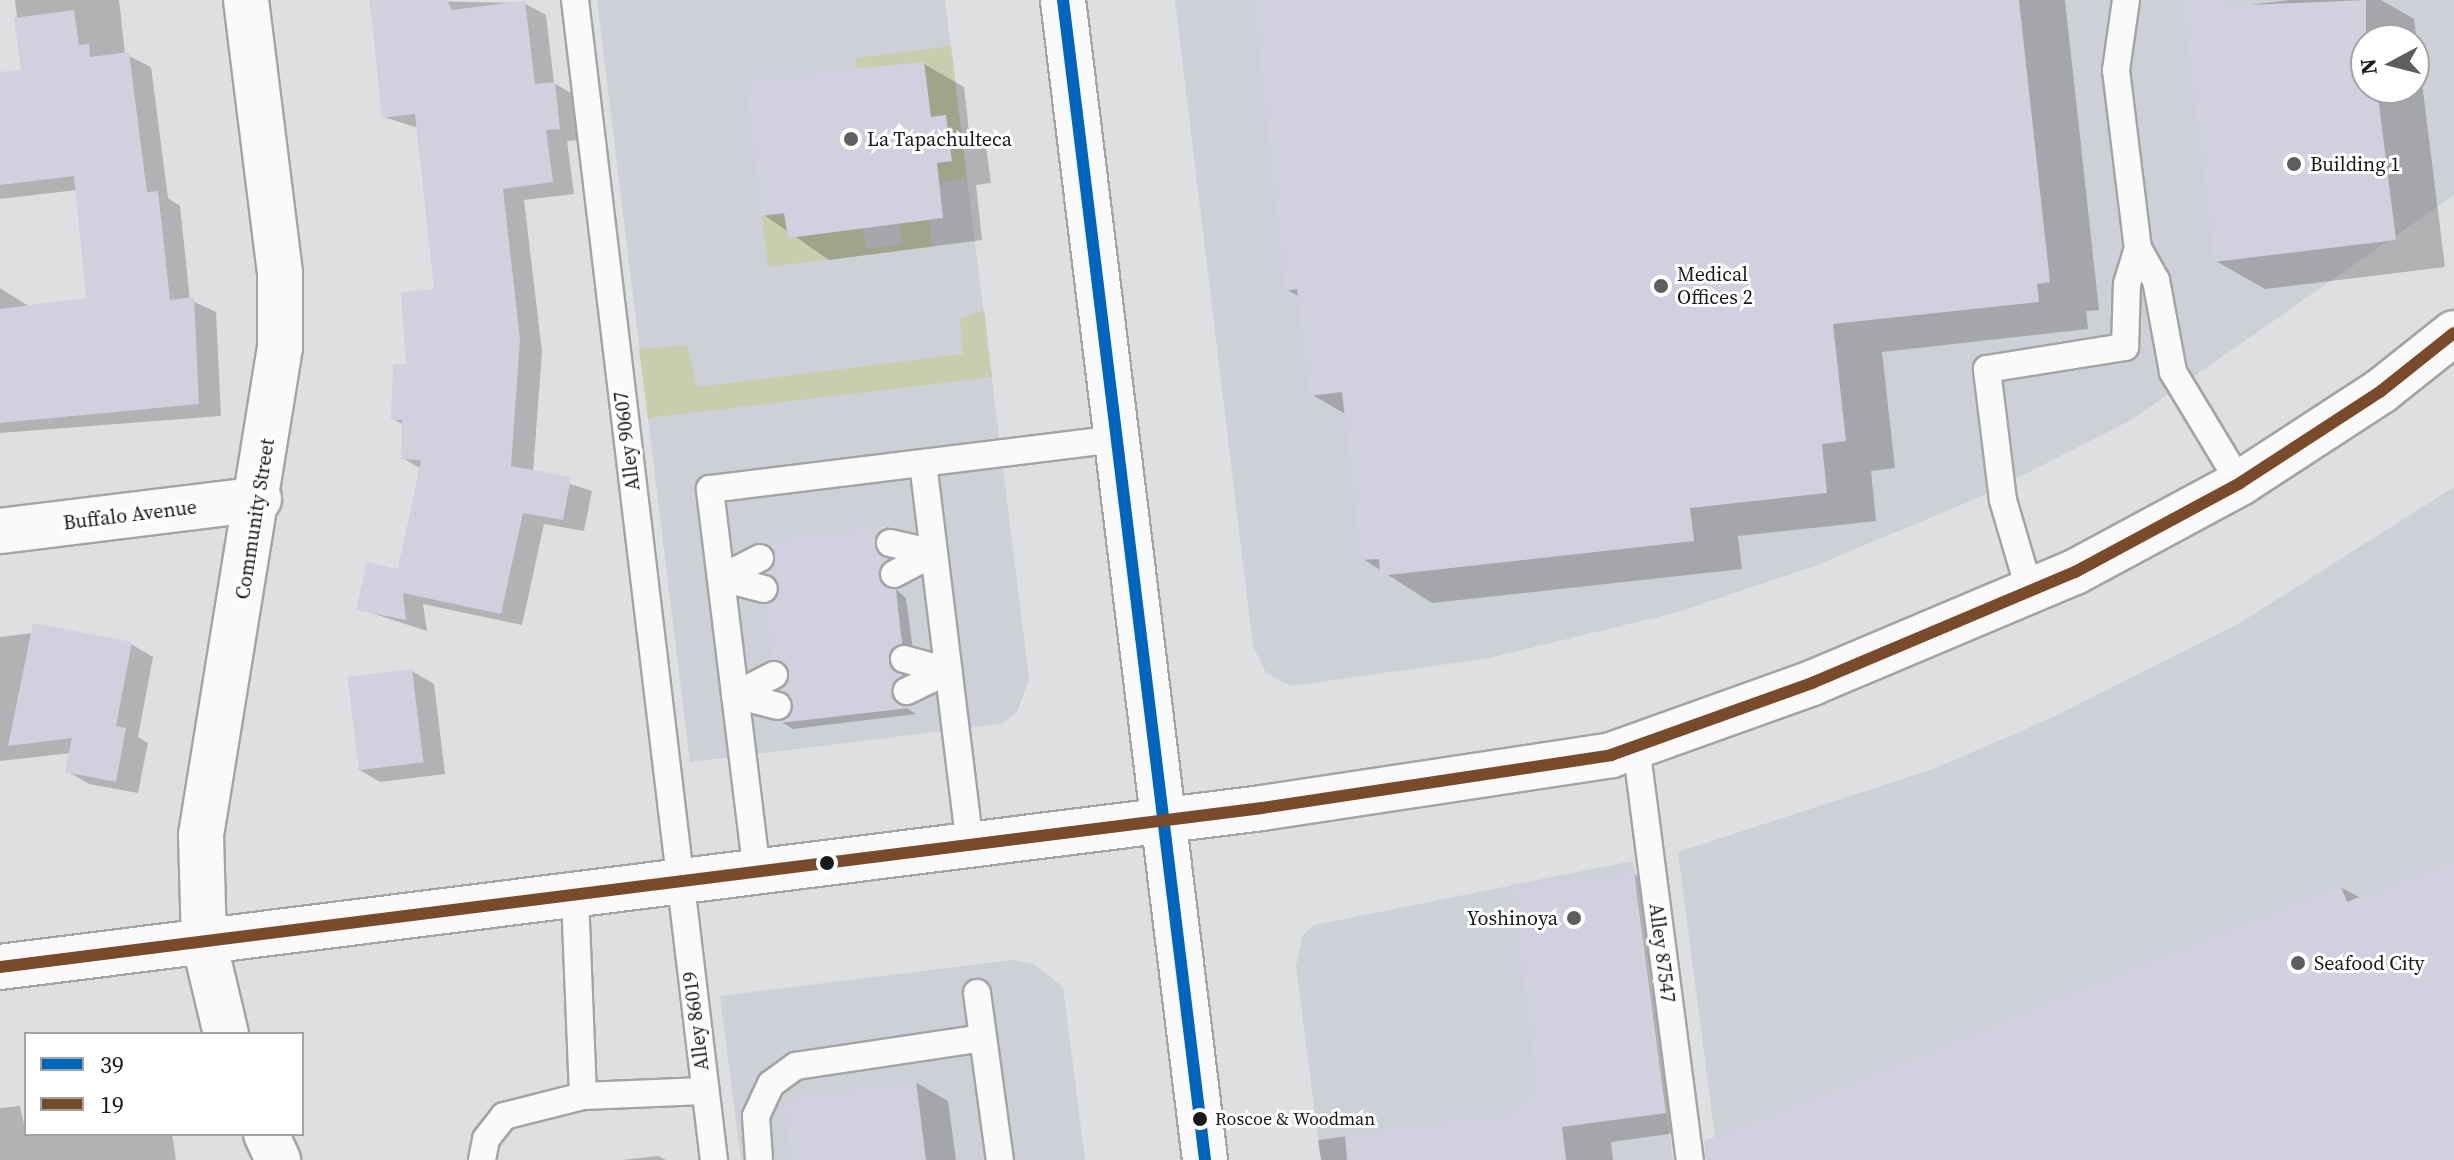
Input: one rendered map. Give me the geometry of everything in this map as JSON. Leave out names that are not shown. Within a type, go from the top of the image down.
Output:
[{"type":"main road","name":"Community Street","points":[[226,1032],[204,942],[201,835],[259,499],[280,347],[280,273],[246,0]]},
{"type":"main road","points":[[1063,0],[1161,822],[1205,1160]]},
{"type":"main road","points":[[0,967],[1161,822],[1436,784],[1636,746],[2030,592],[2240,483],[2381,391],[2454,333]]},
{"type":"main road","name":"Buffalo Avenue","points":[[0,531],[259,499]]},
{"type":"main road","points":[[267,1136],[278,1160]]},
{"type":"lane","name":"Alley 90607","points":[[575,0],[679,882]]},
{"type":"lane","points":[[2126,0],[2116,70],[2138,248],[2156,280],[2173,372],[2240,483]]},
{"type":"lane","points":[[2030,592],[2003,500],[1987,369],[2125,347],[2127,284],[2138,248]]},
{"type":"lane","points":[[757,873],[710,489],[1115,439]]},
{"type":"lane","points":[[923,463],[970,846]]},
{"type":"lane","points":[[890,543],[934,553]]},
{"type":"lane","points":[[894,574],[934,553]]},
{"type":"lane","points":[[721,578],[760,558]]},
{"type":"lane","points":[[721,578],[764,589]]},
{"type":"lane","points":[[904,659],[948,671]]},
{"type":"lane","points":[[907,691],[948,671]]},
{"type":"lane","points":[[735,695],[774,675]]},
{"type":"lane","points":[[735,695],[778,706]]},
{"type":"lane","name":"Alley 87547","points":[[1636,746],[1690,1160]]},
{"type":"lane","name":"Alley 86019","points":[[679,882],[714,1160]]},
{"type":"lane","points":[[575,895],[583,1096]]},
{"type":"lane","points":[[977,993],[1000,1160]]},
{"type":"lane","points":[[759,1160],[756,1116],[771,1084],[796,1066],[983,1038]]},
{"type":"lane","points":[[482,1160],[486,1139],[504,1116],[583,1096],[704,1091]]},
{"type":"shaded area","points":[[597,0],[945,0],[1029,679],[1017,712],[1000,724],[690,762]]},
{"type":"shaded area","points":[[1175,0],[2454,0],[2454,195],[2131,420],[1980,497],[1812,567],[1678,612],[1489,658],[1291,686],[1266,673],[1253,646]]},
{"type":"shaded area","points":[[2454,487],[2454,1160],[1718,1160],[1678,852],[1933,769],[2049,719],[2240,623]]},
{"type":"shaded area","points":[[1633,861],[1673,1160],[1321,1160],[1296,966],[1303,935],[1314,925]]},
{"type":"shaded area","points":[[1013,960],[1034,964],[1063,987],[1085,1160],[741,1160],[720,996]]},
{"type":"green space","points":[[951,46],[967,179],[924,185],[916,119],[859,85],[856,58]]},
{"type":"green space","points":[[927,205],[932,247],[768,267],[762,216],[862,213],[866,249],[902,244],[898,208]]},
{"type":"green space","points":[[984,310],[992,377],[648,418],[639,349],[687,345],[697,387],[963,354],[960,319]]},
{"type":"building","points":[[370,0],[447,0],[452,10],[525,1],[535,84],[555,82],[560,129],[546,130],[553,182],[503,189],[520,339],[511,466],[571,477],[563,520],[523,513],[501,614],[403,593],[406,620],[356,610],[367,562],[398,569],[421,460],[401,459],[402,420],[391,420],[393,364],[406,364],[401,292],[434,289],[415,114],[382,118]]},
{"type":"building","name":"Medical Offices 2","points":[[1253,0],[2019,0],[2050,282],[2037,284],[2039,302],[1833,324],[1846,441],[1822,444],[1827,493],[1690,508],[1694,541],[1380,576],[1379,559],[1361,560],[1342,392],[1309,396],[1297,289],[1285,291]]},
{"type":"building","name":"Building 1","points":[[2182,0],[2224,0],[2225,6],[2366,0],[2366,24],[2350,24],[2350,104],[2379,104],[2396,240],[2214,262]]},
{"type":"building","points":[[74,10],[79,45],[89,44],[90,57],[129,52],[147,192],[158,191],[170,300],[194,297],[199,404],[0,423],[0,309],[86,298],[74,176],[0,185],[0,72],[21,70],[14,18]]},
{"type":"building","name":"La Tapachulteca","points":[[924,62],[931,117],[946,115],[952,161],[937,163],[943,218],[788,238],[784,213],[762,216],[745,79]]},
{"type":"building","points":[[888,525],[875,547],[888,559],[878,574],[896,590],[902,643],[888,656],[903,675],[892,697],[909,708],[780,723],[794,702],[780,690],[790,675],[772,659],[766,605],[780,585],[766,573],[774,551],[758,541]]},
{"type":"building","points":[[33,623],[132,642],[116,726],[126,728],[116,782],[65,772],[72,738],[8,746]]},
{"type":"building","points":[[412,669],[423,762],[359,770],[347,677]]},
{"type":"building","points":[[2454,859],[2454,1160],[1706,1160],[1704,1141],[2340,884],[2347,902]]},
{"type":"building","points":[[1634,872],[1666,1113],[1562,1127],[1566,1160],[1347,1160],[1345,1134],[1516,1112],[1537,1086],[1511,884]]},
{"type":"building","points":[[916,1080],[926,1160],[791,1160],[783,1099]]},
{"type":"transit line","name":"39","points":[[1063,0],[1205,1160]]},
{"type":"transit line","name":"19","points":[[0,967],[1262,808],[1611,755],[1812,683],[2075,572],[2240,483],[2381,391],[2454,333]]},
{"type":"place","name":"La Tapachulteca","points":[[851,139]]},
{"type":"place","name":"Building 1","points":[[2294,164]]},
{"type":"place","name":"Medical Offices 2","points":[[1661,286]]},
{"type":"place","name":"Yoshinoya","points":[[1574,918]]},
{"type":"place","name":"Seafood City","points":[[2298,963]]},
{"type":"place","name":"Roscoe & Woodman","points":[[1200,1119]]}]
